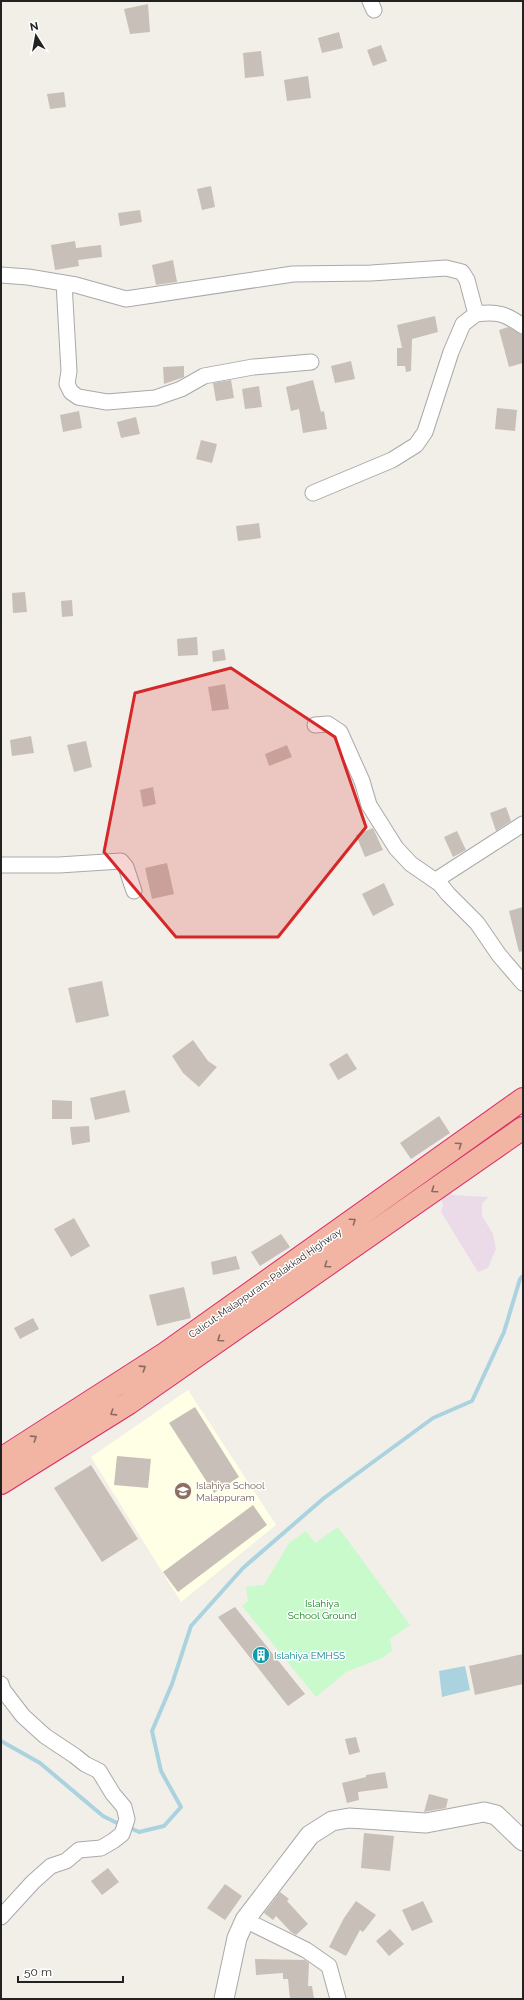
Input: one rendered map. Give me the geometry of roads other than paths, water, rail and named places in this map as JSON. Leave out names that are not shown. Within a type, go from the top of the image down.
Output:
[{"type":"highway","name":"Calicut-Malappuram-Palakkad Highway","points":[[1,1459],[166,1353],[523,1099]]},
{"type":"highway","name":"Calicut-Malappuram-Palakkad Highway","points":[[1,1483],[129,1403],[523,1128]]},
{"type":"street","points":[[1,275],[28,276],[64,283],[126,300],[293,274],[371,274],[446,268],[462,272],[467,280],[476,314]]},
{"type":"street","points":[[64,283],[69,371],[67,384],[71,392],[78,398],[107,402],[154,398],[181,389],[204,376],[253,368],[311,362]]},
{"type":"street","points":[[313,493],[392,460],[416,445],[425,432],[463,324],[476,314],[491,312],[505,314],[523,326]]},
{"type":"street","points":[[315,725],[328,724],[340,732],[362,781],[369,805],[396,848],[411,864],[436,880],[477,923],[499,955],[523,983]]},
{"type":"street","points":[[436,880],[523,824]]},
{"type":"street","points":[[1,866],[59,865],[121,861],[126,867],[134,890]]},
{"type":"street","points":[[1,1684],[23,1716],[45,1736],[85,1764],[99,1771],[112,1794],[124,1807],[127,1819],[122,1834],[101,1848],[79,1850],[66,1861],[51,1866],[33,1882],[1,1917]]},
{"type":"street","points":[[224,1999],[237,1938],[245,1920],[310,1835],[332,1821],[349,1818],[426,1823],[484,1812],[496,1815],[523,1841]]},
{"type":"street","points":[[245,1920],[306,1950],[329,1966],[338,1999]]},
{"type":"water","points":[[465,1666],[470,1690],[442,1697],[439,1671]]},
{"type":"waterway","points":[[128,1827],[139,1832],[164,1826],[181,1807],[161,1771],[152,1731],[172,1684],[191,1626],[243,1568],[324,1498],[433,1418],[472,1401],[504,1332],[520,1279],[523,1276]]},
{"type":"waterway","points":[[1,1741],[40,1763],[103,1816],[121,1825]]},
{"type":"place","name":"Islahiya School Malappuram","points":[[183,1491]]},
{"type":"place","name":"Islahiya EMHSS","points":[[261,1655]]},
{"type":"park label","name":"Islahiya School Ground","points":[[322,1608]]}]
